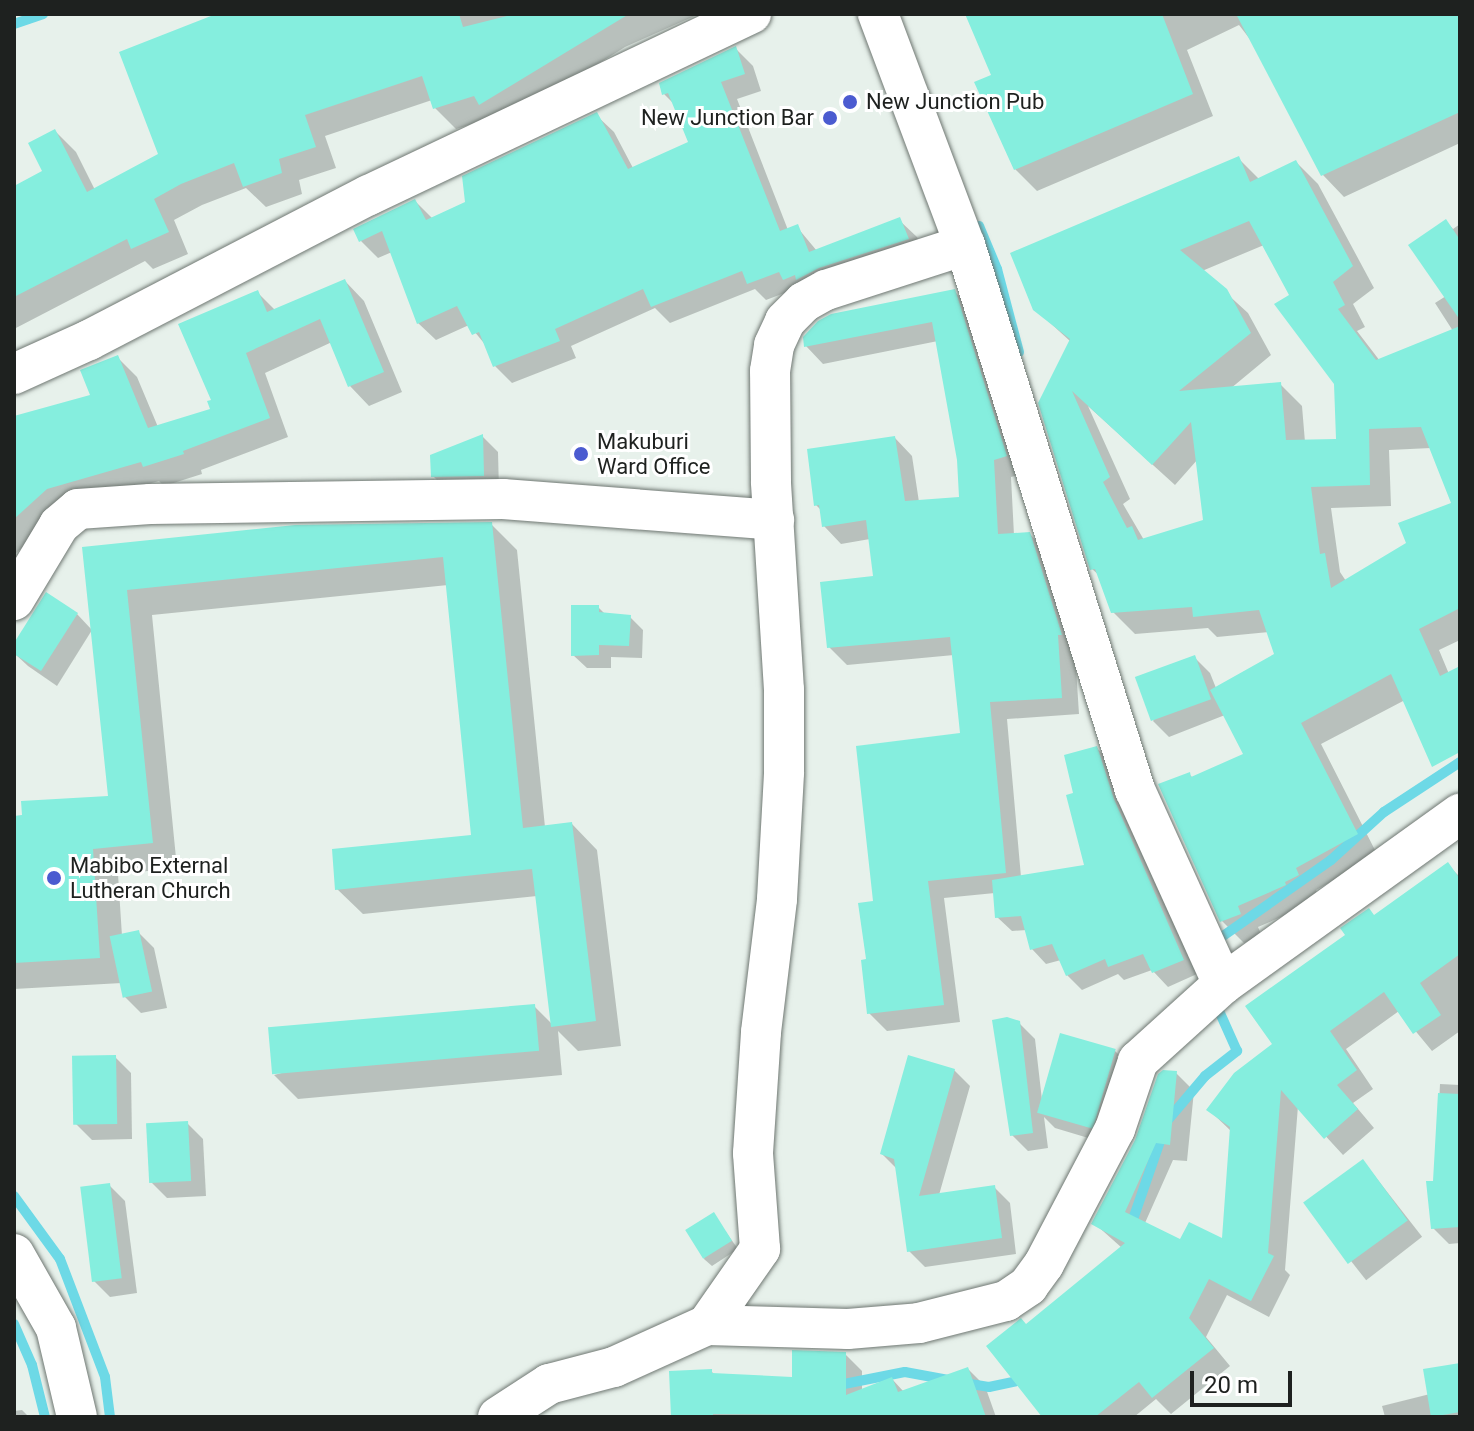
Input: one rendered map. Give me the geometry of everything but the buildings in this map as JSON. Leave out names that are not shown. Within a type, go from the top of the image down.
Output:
[{"type":"street","points":[[14,374],[89,340],[369,195],[751,14]]},
{"type":"street","points":[[878,14],[965,245],[1135,790],[1223,984]]},
{"type":"street","points":[[707,1325],[760,1249],[753,1153],[761,1032],[777,899],[784,772],[784,690],[774,520],[770,371],[774,345],[785,321],[804,302],[826,290],[965,245]]},
{"type":"street","points":[[14,600],[59,525],[78,509],[150,504],[503,499],[774,520]]},
{"type":"street","points":[[498,1417],[549,1384],[614,1367],[707,1325],[848,1329],[919,1323],[1006,1301],[1028,1286],[1044,1264],[1115,1129],[1138,1061],[1223,984],[1460,814]]},
{"type":"street","points":[[14,1254],[56,1328],[77,1417]]},
{"type":"waterway","points":[[14,24],[43,14]]},
{"type":"waterway","points":[[979,226],[997,269],[1019,352]]},
{"type":"waterway","points":[[1213,943],[1331,860],[1384,812],[1460,762]]},
{"type":"waterway","points":[[1130,1228],[1167,1121],[1205,1076],[1237,1051],[1216,1004]]},
{"type":"waterway","points":[[14,1196],[60,1259],[105,1377],[110,1417]]},
{"type":"waterway","points":[[14,1324],[32,1365],[45,1417]]},
{"type":"waterway","points":[[834,1386],[905,1372],[948,1380]]},
{"type":"waterway","points":[[964,1383],[989,1387],[1027,1379]]},
{"type":"place","name":"New Junction Pub","points":[[850,102]]},
{"type":"place","name":"New Junction Bar","points":[[830,118]]},
{"type":"place","name":"Makuburi Ward Office","points":[[581,454]]},
{"type":"place","name":"Mabibo External Lutheran Church","points":[[54,878]]}]
